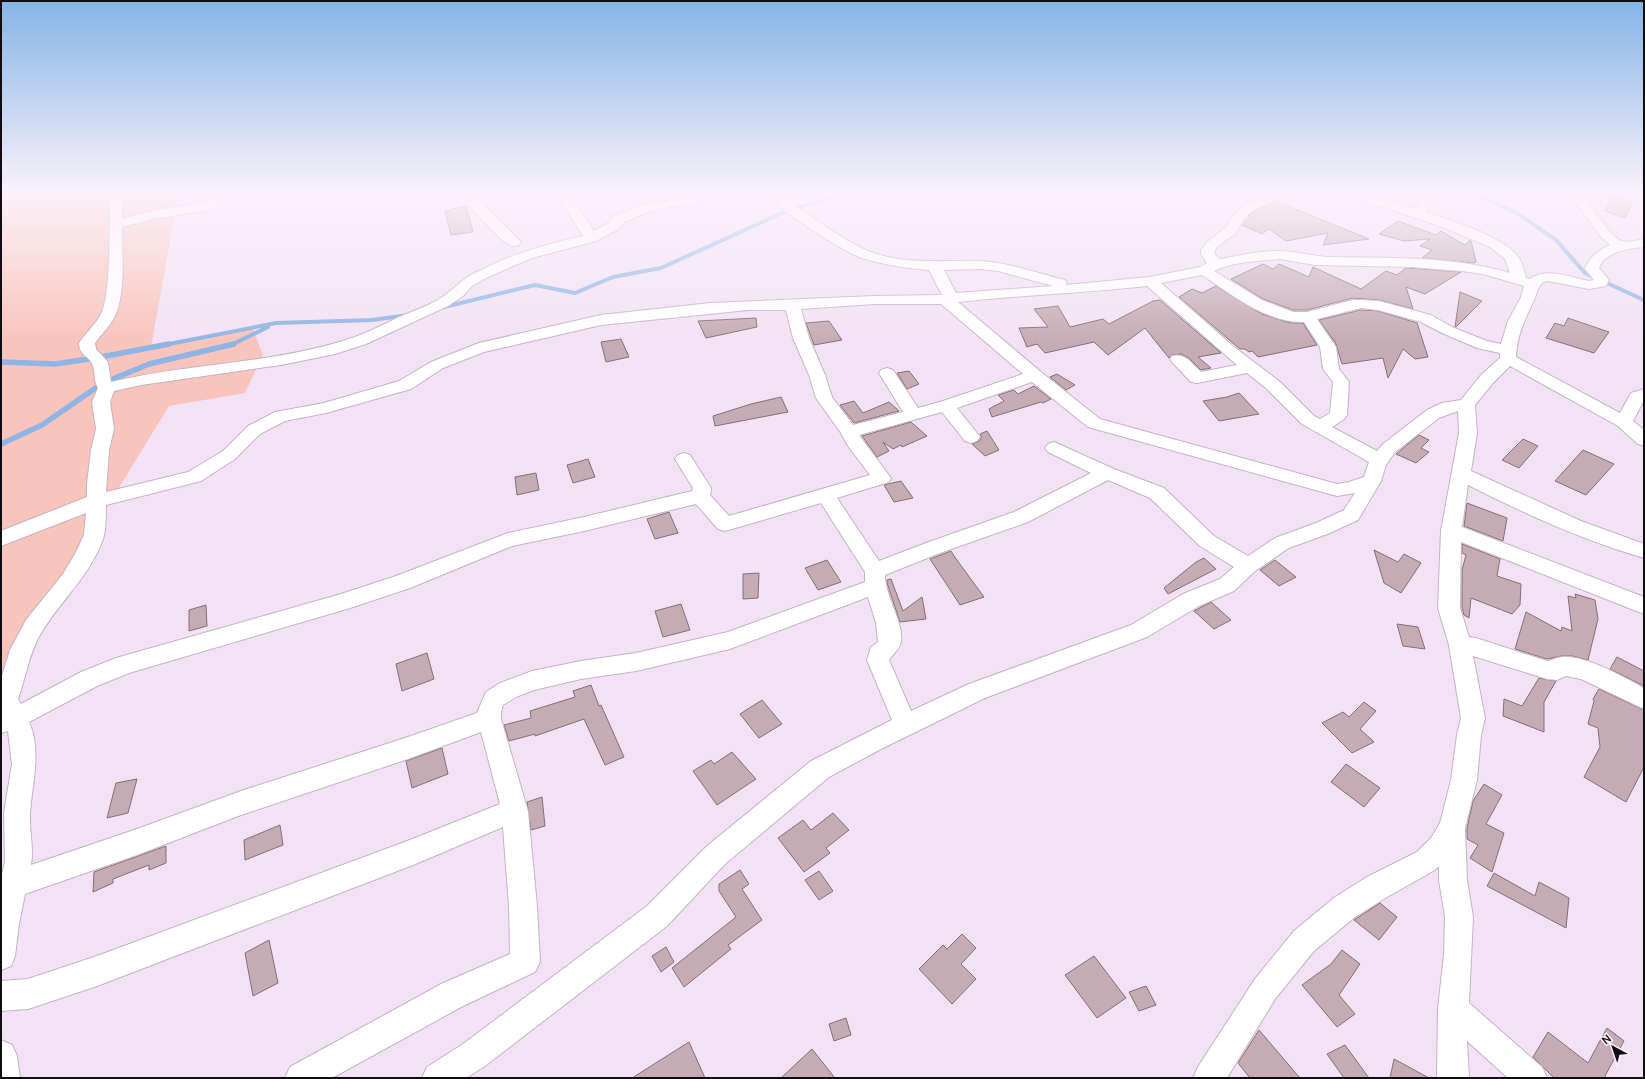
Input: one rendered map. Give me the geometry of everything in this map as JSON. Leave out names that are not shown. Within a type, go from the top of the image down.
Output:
[{"type":"street","points":[[107,388],[102,383],[100,362],[91,355],[87,348],[87,343],[107,317],[112,304],[115,242]]},
{"type":"street","points":[[107,388],[141,380],[281,360],[335,349],[360,341],[443,303],[458,293],[467,283],[483,274],[549,248],[573,242]]},
{"type":"street","points":[[843,242],[866,255],[885,260],[933,266],[980,265],[998,267],[1035,277],[1089,288]]},
{"type":"street","points":[[1210,267],[1210,260],[1207,253],[1209,247],[1215,242]]},
{"type":"street","points":[[438,1078],[474,1055],[657,916],[716,855],[820,769],[977,691],[1139,631],[1191,600],[1227,585],[1248,566],[1282,543],[1323,528],[1351,515],[1389,448],[1433,414],[1448,408],[1466,404],[1508,355],[1517,320],[1530,298],[1526,282],[1516,268],[1511,257],[1491,242]]},
{"type":"street","points":[[1615,242],[1620,246]]},
{"type":"street","points":[[1,539],[97,501],[194,477],[223,459],[254,430],[266,422],[281,416],[326,408],[406,385],[438,365],[479,348],[600,320],[748,305],[792,305],[875,300],[948,298],[1089,288],[1150,282],[1243,259],[1280,255],[1315,261],[1412,263],[1462,267],[1484,270],[1526,282],[1548,276],[1595,285],[1601,283],[1602,280],[1594,272],[1592,266],[1603,256],[1620,246],[1644,243]]},
{"type":"street","points":[[933,266],[938,272],[948,298],[1035,376],[1094,423],[1337,490],[1351,488],[1376,470]]},
{"type":"street","points":[[1210,267],[1246,296],[1272,310],[1291,317],[1308,317],[1327,311],[1361,304],[1379,306],[1426,318],[1447,330],[1508,355],[1624,422],[1644,440]]},
{"type":"street","points":[[1150,282],[1228,350],[1273,385],[1308,420],[1348,444],[1376,470]]},
{"type":"street","points":[[700,496],[725,524],[882,478],[854,442],[849,432],[824,398],[817,375],[801,338],[792,305]]},
{"type":"street","points":[[1308,317],[1328,347],[1331,369],[1341,382],[1338,415],[1320,427]]},
{"type":"street","points":[[1178,359],[1197,378],[1250,367]]},
{"type":"street","points":[[887,373],[913,414]]},
{"type":"street","points":[[849,432],[946,406],[1016,381],[1035,376]]},
{"type":"street","points":[[1,956],[5,924],[18,862],[17,813],[24,764],[20,729],[6,709],[21,650],[34,626],[70,580],[94,535],[97,501],[96,484],[100,450],[105,429],[101,402],[107,388]]},
{"type":"street","points":[[1624,422],[1637,397],[1644,394]]},
{"type":"street","points":[[1453,1078],[1453,1008],[1458,955],[1459,917],[1453,880],[1452,828],[1464,780],[1469,735],[1473,718],[1460,644],[1449,608],[1451,531],[1468,433],[1466,404]]},
{"type":"street","points":[[946,406],[971,437]]},
{"type":"street","points":[[1054,448],[1107,473],[1157,493],[1206,541],[1248,566]]},
{"type":"street","points":[[684,459],[702,488],[700,496]]},
{"type":"street","points":[[301,1078],[452,995],[525,962],[523,906],[515,811],[489,719],[489,712],[494,700],[508,690],[532,681],[581,670],[636,662],[730,640],[860,591],[875,579],[932,548],[1021,517],[1107,473]]},
{"type":"street","points":[[1461,474],[1547,516],[1595,535],[1644,551]]},
{"type":"street","points":[[825,494],[875,579],[884,611],[890,642],[888,648],[879,653],[878,660],[906,726]]},
{"type":"street","points":[[6,709],[124,666],[342,602],[403,582],[508,540],[584,524],[700,496]]},
{"type":"street","points":[[1451,531],[1609,590],[1644,606]]},
{"type":"street","points":[[1460,644],[1476,647],[1546,670],[1556,671],[1561,666],[1572,666],[1597,676],[1644,699]]},
{"type":"street","points":[[14,884],[137,842],[241,803],[408,748],[489,719]]},
{"type":"street","points":[[1,996],[28,994],[97,971],[413,852],[515,811]]},
{"type":"street","points":[[1209,1078],[1265,989],[1304,941],[1345,907],[1383,884],[1426,862],[1440,847],[1452,828]]},
{"type":"street","points":[[1453,1008],[1531,1078]]},
{"type":"street","points":[[1,1056],[4,1078]]},
{"type":"shaded area","points":[[1,242],[170,242],[151,347],[253,328],[263,355],[245,393],[169,406],[31,631],[1,711]]},
{"type":"building","points":[[1324,242],[1343,242],[1323,245]]},
{"type":"building","points":[[1425,242],[1460,242],[1465,245],[1468,242],[1471,242],[1476,262],[1422,258],[1432,250],[1420,246]]},
{"type":"building","points":[[1263,264],[1273,269],[1279,264],[1309,277],[1313,267],[1361,289],[1386,271],[1397,275],[1406,268],[1461,272],[1425,294],[1406,287],[1413,309],[1379,300],[1353,298],[1307,310],[1293,310],[1263,299],[1231,279]]},
{"type":"building","points":[[1216,286],[1262,314],[1290,323],[1303,323],[1317,345],[1258,357],[1252,351],[1249,352],[1245,349],[1240,349],[1179,297],[1192,289],[1202,293]]},
{"type":"building","points":[[1460,292],[1482,301],[1455,327]]},
{"type":"building","points":[[1160,300],[1221,353],[1198,357],[1211,368],[1201,370],[1189,358],[1181,354],[1172,355],[1169,358],[1145,328],[1108,355],[1094,342],[1045,353],[1037,344],[1027,347],[1019,328],[1048,327],[1034,309],[1058,306],[1070,327],[1103,319],[1109,324],[1153,301]]},
{"type":"building","points":[[1361,310],[1378,311],[1417,323],[1428,357],[1415,359],[1403,349],[1388,378],[1383,358],[1342,364],[1335,341],[1319,320]]},
{"type":"building","points":[[756,318],[757,327],[706,338],[698,321]]},
{"type":"building","points":[[1568,318],[1609,332],[1594,353],[1546,338],[1555,323],[1564,326]]},
{"type":"building","points":[[829,321],[842,340],[814,345],[806,323]]},
{"type":"building","points":[[621,339],[629,357],[606,362],[601,342]]},
{"type":"building","points":[[909,371],[919,384],[907,389],[897,373]]},
{"type":"building","points":[[1057,374],[1075,385],[1066,390],[1050,377]]},
{"type":"building","points":[[1034,386],[1051,399],[1043,403],[1041,402],[992,417],[989,409],[1004,401],[998,395],[1014,390],[1018,394]]},
{"type":"building","points":[[1239,393],[1259,414],[1219,421],[1203,401],[1227,397]]},
{"type":"building","points":[[781,397],[788,412],[715,426],[713,416],[751,404]]},
{"type":"building","points":[[854,401],[863,413],[889,402],[899,411],[854,423],[840,405]]},
{"type":"building","points":[[911,422],[927,436],[902,447],[901,445],[893,449],[883,442],[889,451],[877,457],[862,436]]},
{"type":"building","points":[[987,431],[999,450],[985,456],[972,444],[978,442],[982,437],[980,434]]},
{"type":"building","points":[[1419,435],[1429,440],[1421,448],[1429,452],[1416,463],[1396,454]]},
{"type":"building","points":[[1523,439],[1538,446],[1519,468],[1502,460]]},
{"type":"building","points":[[1583,450],[1614,464],[1586,495],[1555,481]]},
{"type":"building","points":[[588,459],[595,477],[573,483],[567,465]]},
{"type":"building","points":[[536,473],[539,490],[517,495],[515,477]]},
{"type":"building","points":[[901,481],[913,498],[894,502],[884,485]]},
{"type":"building","points":[[1467,503],[1507,518],[1503,541],[1464,526]]},
{"type":"building","points":[[669,512],[678,533],[655,539],[647,519]]},
{"type":"building","points":[[1462,544],[1500,559],[1497,576],[1521,584],[1520,605],[1512,614],[1471,598],[1469,618],[1464,615],[1462,608],[1462,570],[1466,555],[1462,553]]},
{"type":"building","points":[[1374,550],[1398,562],[1404,554],[1421,563],[1401,593],[1384,583]]},
{"type":"building","points":[[951,551],[984,597],[960,605],[930,559]]},
{"type":"building","points":[[1204,558],[1216,569],[1168,594],[1164,588],[1196,562]]},
{"type":"building","points":[[827,560],[841,582],[818,590],[805,568]]},
{"type":"building","points":[[1275,560],[1296,577],[1279,586],[1260,570]]},
{"type":"building","points":[[759,573],[758,598],[743,599],[743,574]]},
{"type":"building","points":[[891,579],[903,611],[922,597],[926,619],[900,622],[887,583],[887,580]]},
{"type":"building","points":[[1575,594],[1595,600],[1598,619],[1588,660],[1572,656],[1547,659],[1515,649],[1526,612],[1561,631],[1562,627],[1572,631],[1568,596],[1576,598]]},
{"type":"building","points":[[1211,602],[1231,620],[1214,629],[1194,611]]},
{"type":"building","points":[[681,604],[690,630],[663,637],[655,611]]},
{"type":"building","points":[[206,605],[207,626],[189,631],[189,610]]},
{"type":"building","points":[[1397,624],[1418,627],[1425,649],[1403,646]]},
{"type":"building","points":[[427,653],[434,679],[402,691],[396,664]]},
{"type":"building","points":[[1617,657],[1644,671],[1644,686],[1610,669]]},
{"type":"building","points":[[1539,678],[1556,681],[1544,702],[1544,732],[1503,716],[1504,699],[1522,706]]},
{"type":"building","points":[[591,685],[599,706],[601,705],[624,757],[605,765],[584,719],[535,736],[535,734],[509,741],[504,725],[531,718],[530,711],[575,697],[573,691]]},
{"type":"building","points":[[1599,689],[1644,710],[1644,767],[1626,802],[1584,777],[1600,747],[1598,728],[1588,724],[1594,701],[1593,699]]},
{"type":"building","points":[[762,700],[782,724],[759,738],[740,714]]},
{"type":"building","points":[[1364,702],[1376,711],[1360,729],[1374,742],[1352,753],[1322,723],[1343,712],[1349,717]]},
{"type":"building","points":[[442,748],[448,774],[412,788],[406,761]]},
{"type":"building","points":[[732,752],[756,779],[717,805],[693,771],[711,760],[714,764]]},
{"type":"building","points":[[1346,764],[1380,788],[1364,807],[1331,782]]},
{"type":"building","points":[[137,779],[128,813],[107,818],[116,783]]},
{"type":"building","points":[[1484,784],[1502,795],[1486,824],[1504,833],[1492,872],[1470,858],[1478,845],[1467,839],[1467,828],[1473,801]]},
{"type":"building","points":[[542,797],[545,826],[531,830],[527,802]]},
{"type":"building","points":[[833,813],[849,830],[826,848],[830,853],[804,872],[778,838],[803,820],[811,830]]},
{"type":"building","points":[[280,825],[283,845],[245,860],[244,840]]},
{"type":"building","points":[[166,846],[166,863],[149,870],[149,865],[113,879],[113,883],[93,892],[94,872]]},
{"type":"building","points":[[740,870],[749,884],[742,889],[762,920],[728,945],[731,949],[684,987],[672,968],[736,917],[719,891],[719,884]]},
{"type":"building","points":[[819,871],[833,891],[819,900],[805,880]]},
{"type":"building","points":[[1494,873],[1535,896],[1539,882],[1569,898],[1566,928],[1487,886]]},
{"type":"building","points":[[1380,903],[1397,917],[1379,940],[1354,920]]},
{"type":"building","points":[[962,934],[976,948],[961,964],[976,979],[952,1004],[919,969],[943,945],[947,949]]},
{"type":"building","points":[[269,940],[278,983],[253,996],[245,953]]},
{"type":"building","points":[[666,947],[674,962],[661,972],[652,956]]},
{"type":"building","points":[[1342,950],[1360,964],[1339,995],[1355,1014],[1337,1027],[1302,985],[1331,964]]},
{"type":"building","points":[[1094,956],[1126,998],[1097,1018],[1065,975]]},
{"type":"building","points":[[1146,986],[1156,1005],[1139,1011],[1129,992]]},
{"type":"building","points":[[846,1018],[851,1035],[834,1041],[829,1024]]},
{"type":"building","points":[[1607,1028],[1624,1041],[1605,1076],[1607,1078],[1554,1078],[1533,1057],[1548,1032],[1588,1063]]},
{"type":"building","points":[[1259,1030],[1300,1078],[1250,1078],[1238,1063]]},
{"type":"building","points":[[689,1042],[705,1078],[632,1078]]},
{"type":"building","points":[[1345,1045],[1369,1078],[1344,1078],[1327,1054]]},
{"type":"building","points":[[812,1049],[835,1078],[781,1078],[798,1062]]},
{"type":"building","points":[[1394,1059],[1429,1078],[1390,1078]]},
{"type":"waterway","points":[[440,308],[535,285],[575,293],[613,277],[661,268],[718,242]]},
{"type":"waterway","points":[[1558,242],[1585,273],[1644,300]]},
{"type":"waterway","points":[[164,345],[276,323],[372,320],[409,315]]},
{"type":"waterway","points":[[232,344],[268,327]]},
{"type":"waterway","points":[[1,362],[55,364],[169,344]]},
{"type":"waterway","points":[[1,444],[42,425],[103,383],[149,364],[232,344]]}]
